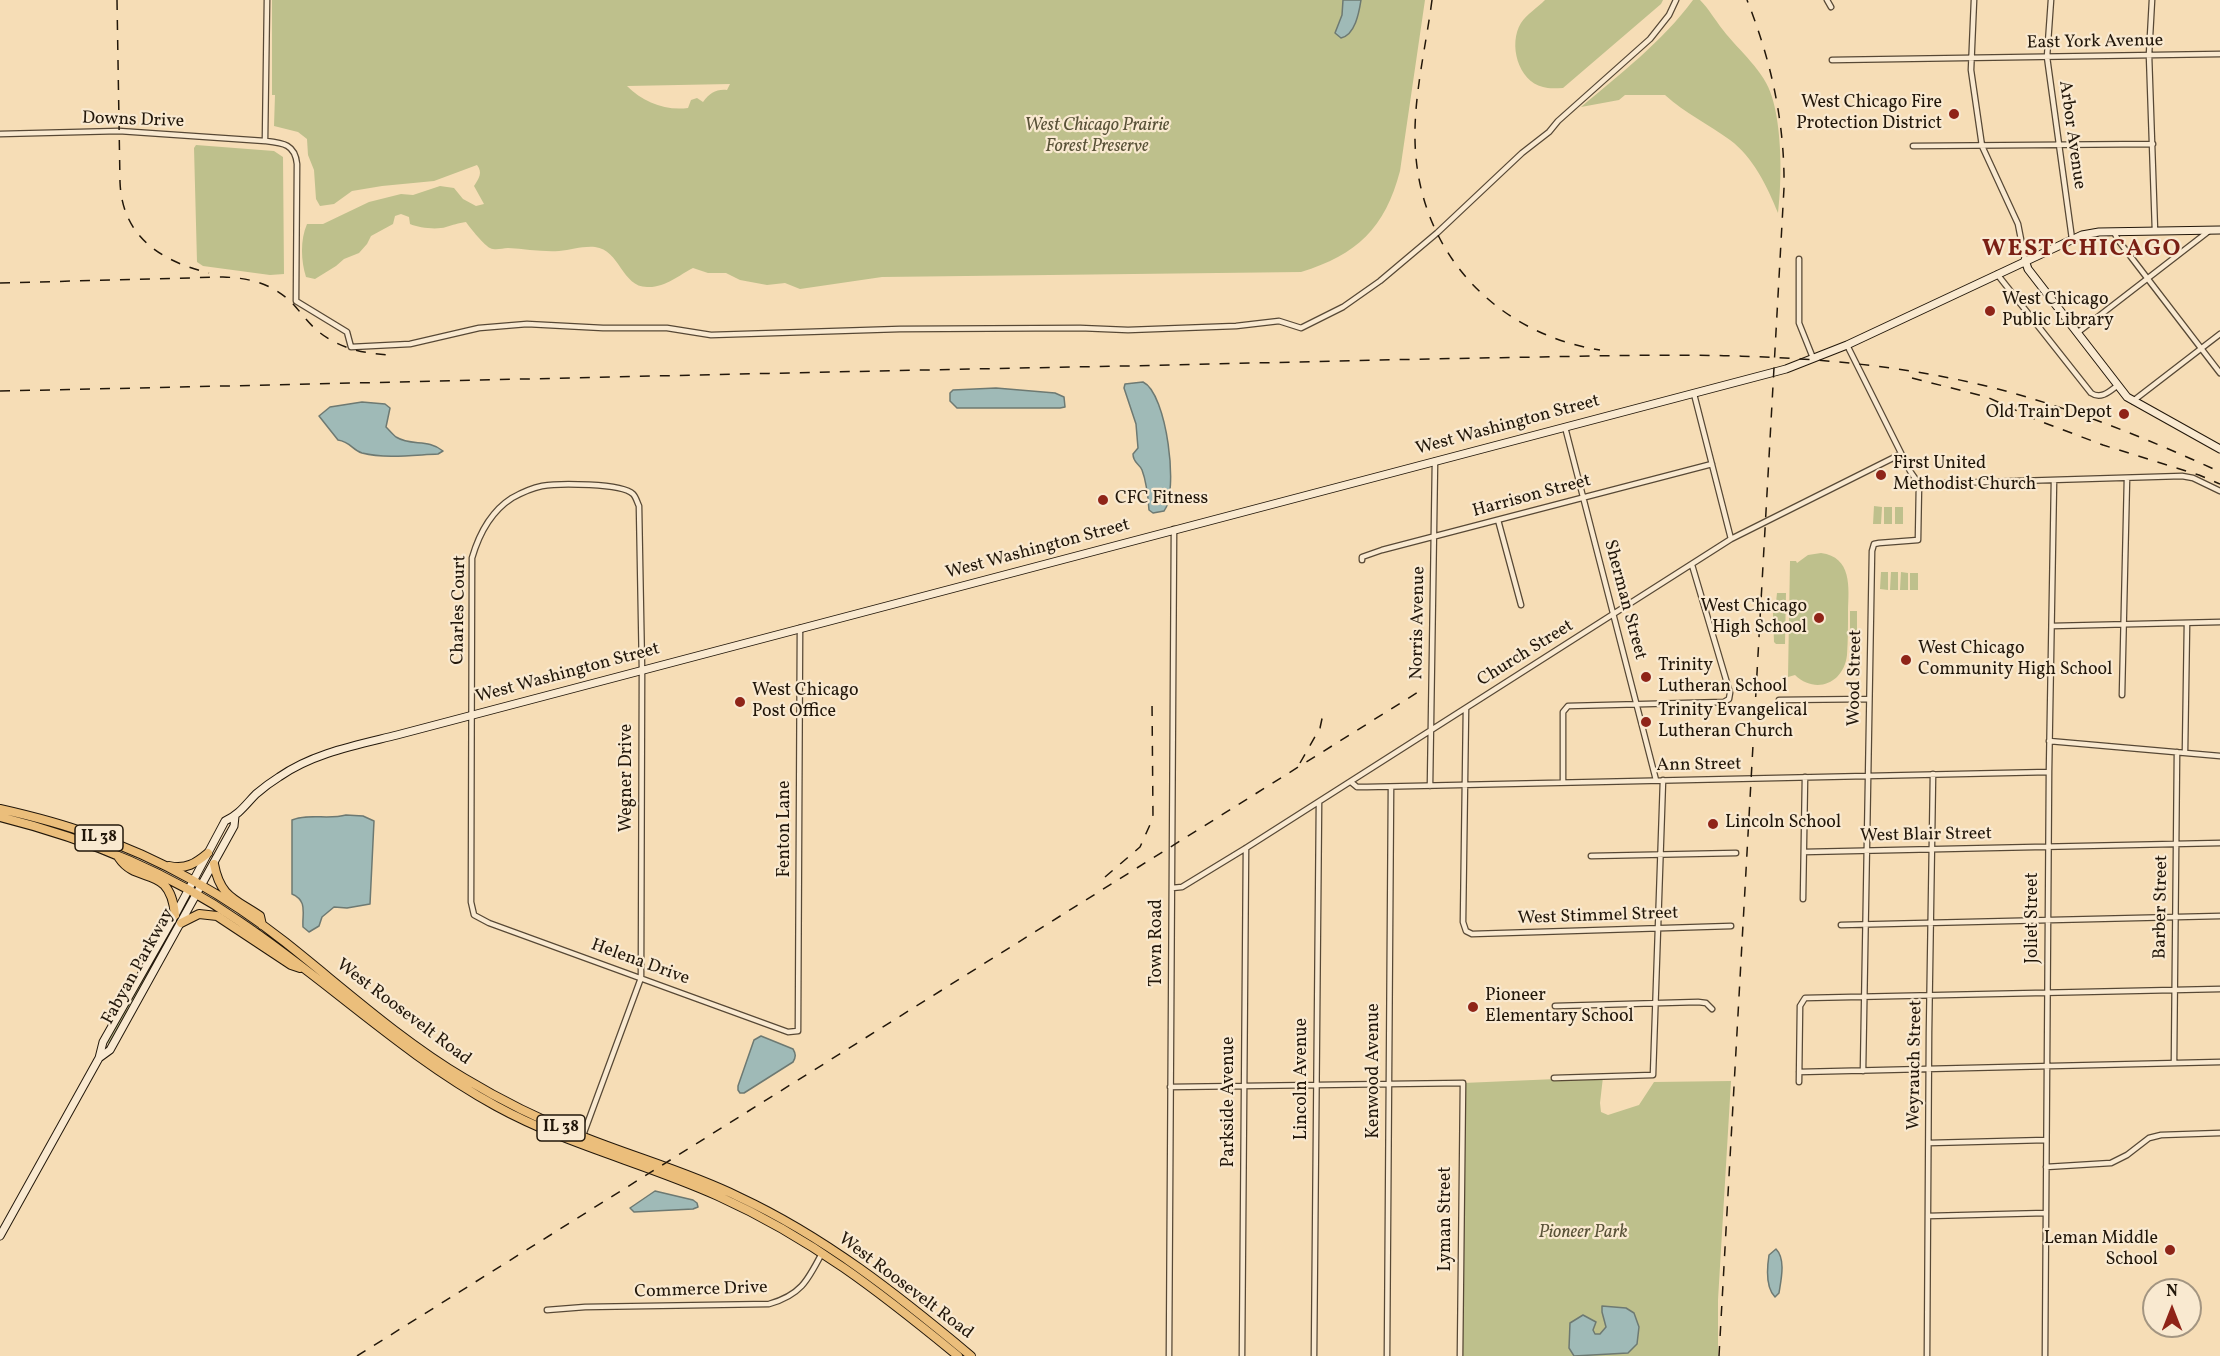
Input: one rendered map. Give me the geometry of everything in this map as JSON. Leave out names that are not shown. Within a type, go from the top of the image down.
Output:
[{"type":"main road","name":"West Washington Street","points":[[188,890],[225,821],[235,816],[267,785],[306,762],[333,752],[1786,369],[1847,345],[2025,260],[2072,239],[2092,233],[2220,230]]},
{"type":"main road","points":[[2025,260],[2028,269],[2133,402],[2219,448]]},
{"type":"main road","name":"West Roosevelt Road","points":[[0,809],[95,836],[153,861],[202,887],[262,925],[424,1052],[463,1077],[581,1141]]},
{"type":"main road","name":"West Washington Street","points":[[202,887],[234,826],[235,816]]},
{"type":"main road","name":"West Roosevelt Road","points":[[0,817],[118,856],[188,890],[238,920],[421,1059],[464,1087],[532,1124],[581,1141],[718,1196],[824,1249],[883,1284],[971,1356]]},
{"type":"main road","points":[[153,861],[178,868],[185,867],[196,863],[208,853]]},
{"type":"main road","points":[[118,856],[123,864],[164,885],[173,897],[175,915]]},
{"type":"main road","points":[[214,864],[217,880],[225,891],[260,916],[262,925]]},
{"type":"main road","name":"Fabyan Parkway","points":[[99,1058],[110,1050],[202,887]]},
{"type":"main road","name":"Fabyan Parkway","points":[[0,1236],[99,1058],[103,1041],[188,890]]},
{"type":"main road","points":[[181,923],[199,914],[217,916],[291,965],[305,969]]},
{"type":"main road","name":"West Roosevelt Road","points":[[824,1249],[958,1356]]},
{"type":"street","points":[[266,141],[267,0]]},
{"type":"street","name":"Downs Drive","points":[[0,134],[119,131],[266,141],[288,145],[296,156],[296,301],[347,332],[351,346],[410,344],[479,328],[519,324],[667,328],[711,335],[911,329],[1128,330],[1236,326],[1280,321],[1301,328],[1323,318],[1367,291],[1437,233],[1522,153],[1549,132],[1558,121],[1650,39],[1670,15],[1676,0]]},
{"type":"street","points":[[1827,0],[1831,7]]},
{"type":"street","points":[[1974,0],[1971,58],[1982,146],[2018,224],[2025,260]]},
{"type":"street","name":"Arbor Avenue","points":[[2051,0],[2047,57],[2072,239]]},
{"type":"street","points":[[2152,0],[2150,55],[2155,232]]},
{"type":"street","name":"East York Avenue","points":[[1832,60],[2220,54]]},
{"type":"street","points":[[1912,146],[2153,144]]},
{"type":"street","points":[[2077,333],[2210,231]]},
{"type":"street","points":[[2114,232],[2147,279],[2220,373]]},
{"type":"street","points":[[1799,260],[1799,323],[1813,358]]},
{"type":"street","points":[[1997,273],[2091,393],[2095,396],[2103,396],[2118,385]]},
{"type":"street","points":[[2133,402],[2220,334]]},
{"type":"street","points":[[1847,345],[1910,472],[1919,484],[2187,477],[2220,491]]},
{"type":"street","points":[[1694,394],[1731,539]]},
{"type":"street","name":"Sherman Street","points":[[1565,427],[1656,780]]},
{"type":"street","name":"Church Street","points":[[1172,888],[1182,887],[1246,848],[1731,539],[1901,454]]},
{"type":"street","name":"Norris Avenue","points":[[1430,786],[1435,461]]},
{"type":"street","name":"Harrison Street","points":[[1362,560],[1362,557],[1382,550],[1712,464]]},
{"type":"street","points":[[2122,695],[2127,478]]},
{"type":"street","name":"Joliet Street","points":[[2045,1356],[2049,741],[2054,480]]},
{"type":"street","name":"Wood Street","points":[[1863,1071],[1872,547],[1879,543],[1918,540],[1919,484]]},
{"type":"street","name":"Wegner Drive","points":[[543,485],[611,485],[624,488],[634,494],[639,506],[642,670],[641,978],[581,1141]]},
{"type":"street","name":"Charles Court","points":[[474,915],[471,902],[472,558],[478,536],[489,520],[506,503],[543,485]]},
{"type":"street","points":[[1497,520],[1521,605]]},
{"type":"street","name":"Town Road","points":[[1169,1356],[1174,529]]},
{"type":"street","points":[[1563,782],[1563,712],[1566,707],[1724,702],[1729,699],[1730,693],[1692,565]]},
{"type":"street","points":[[2052,626],[2220,622]]},
{"type":"street","points":[[2185,752],[2187,623]]},
{"type":"street","name":"Fenton Lane","points":[[798,1030],[800,628]]},
{"type":"street","points":[[1779,700],[1869,699]]},
{"type":"street","points":[[1465,785],[1466,708]]},
{"type":"street","points":[[2049,741],[2220,756]]},
{"type":"street","name":"Barber Street","points":[[2174,1064],[2177,752]]},
{"type":"street","name":"Ann Street","points":[[1351,782],[1357,787],[1391,787],[2049,772]]},
{"type":"street","name":"Weyrauch Street","points":[[1927,1356],[1933,774]]},
{"type":"street","points":[[1803,899],[1805,777]]},
{"type":"street","points":[[1554,1078],[1653,1075],[1663,780]]},
{"type":"street","name":"West Stimmel Street","points":[[1465,785],[1463,922],[1466,931],[1472,934],[1731,927]]},
{"type":"street","name":"Kenwood Avenue","points":[[1387,1356],[1391,787]]},
{"type":"street","name":"Lincoln Avenue","points":[[1314,1356],[1319,802]]},
{"type":"street","name":"West Blair Street","points":[[1804,852],[2220,843]]},
{"type":"street","name":"Parkside Avenue","points":[[1242,1356],[1246,848]]},
{"type":"street","points":[[1592,856],[1736,853]]},
{"type":"street","name":"Helena Drive","points":[[474,915],[489,923],[788,1032],[798,1030]]},
{"type":"street","points":[[1841,925],[2220,916]]},
{"type":"street","points":[[1799,1082],[1800,1008],[1802,1000],[1808,998],[2220,989]]},
{"type":"street","points":[[1555,1006],[1706,1003],[1712,1009]]},
{"type":"street","points":[[1799,1072],[2220,1062]]},
{"type":"street","points":[[1170,1087],[1389,1083]]},
{"type":"street","name":"Lyman Street","points":[[1389,1083],[1463,1083],[1460,1356]]},
{"type":"street","points":[[2046,1167],[2111,1163],[2127,1155],[2142,1142],[2161,1135],[2220,1133]]},
{"type":"street","points":[[1929,1143],[2046,1140]]},
{"type":"street","points":[[1928,1216],[2046,1213]]},
{"type":"street","name":"Commerce Drive","points":[[547,1310],[585,1307],[769,1304],[790,1296],[800,1289],[824,1249]]},
{"type":"green space","name":"West Chicago Prairie Forest Preserve","points":[[272,0],[1425,0],[1400,171],[1394,191],[1377,224],[1353,248],[1321,265],[1301,272],[882,277],[800,289],[785,283],[767,285],[740,280],[726,273],[708,273],[693,268],[666,283],[647,287],[632,281],[610,255],[595,247],[553,251],[494,249],[485,244],[466,222],[442,228],[418,227],[410,224],[409,217],[401,214],[395,216],[393,224],[371,236],[359,253],[344,259],[315,279],[306,277],[303,264],[302,244],[307,224],[323,224],[369,202],[401,194],[413,195],[440,186],[454,188],[463,199],[476,206],[484,204],[474,186],[480,171],[477,165],[434,181],[352,191],[334,204],[320,206],[316,199],[314,170],[308,155],[307,139],[298,132],[274,126],[275,95],[272,95]],"holes":[[[730,84],[727,90],[714,92],[703,102],[697,98],[691,100],[688,108],[679,109],[663,107],[647,101],[627,86]]]},
{"type":"green space","points":[[1545,0],[1663,0],[1563,88],[1545,88],[1534,83],[1522,70],[1515,41],[1521,23]]},
{"type":"green space","points":[[1693,0],[1700,0],[1703,3],[1729,38],[1758,70],[1769,88],[1778,124],[1780,185],[1778,213],[1758,173],[1746,155],[1722,134],[1665,95],[1625,95],[1619,100],[1581,107],[1654,44]]},
{"type":"green space","points":[[196,145],[274,151],[283,157],[284,274],[270,275],[203,266],[197,262],[194,148]]},
{"type":"green space","points":[[1874,506],[1882,507],[1881,524],[1873,524]]},
{"type":"green space","points":[[1884,507],[1892,507],[1892,524],[1884,524]]},
{"type":"green space","points":[[1895,507],[1903,507],[1903,524],[1895,524]]},
{"type":"green space","name":"West Chicago High School","points":[[1821,553],[1838,560],[1846,575],[1849,592],[1845,665],[1835,679],[1820,685],[1803,681],[1795,675],[1788,677],[1790,561],[1797,563],[1808,555]]},
{"type":"green space","points":[[1881,572],[1888,572],[1888,590],[1880,589]]},
{"type":"green space","points":[[1891,572],[1898,572],[1898,590],[1890,590]]},
{"type":"green space","points":[[1901,572],[1908,573],[1908,590],[1900,590]]},
{"type":"green space","points":[[1910,573],[1918,573],[1918,590],[1910,590]]},
{"type":"green space","points":[[1777,593],[1786,593],[1785,644],[1774,642],[1773,613]]},
{"type":"green space","points":[[1850,611],[1857,611],[1857,632],[1850,632]]},
{"type":"green space","points":[[165,940],[110,1044],[107,1043]]},
{"type":"green space","name":"Pioneer Park","points":[[1603,1077],[1601,1112],[1608,1115],[1639,1105],[1654,1082],[1731,1081],[1718,1300],[1718,1356],[1460,1356],[1463,1083]]},
{"type":"water","points":[[1343,0],[1361,0],[1353,28],[1350,33],[1341,38],[1335,33],[1342,15]]},
{"type":"water","points":[[1143,382],[1159,404],[1170,465],[1168,501],[1164,511],[1153,513],[1149,510],[1142,470],[1133,457],[1138,448],[1136,424],[1124,388],[1125,384]]},
{"type":"water","points":[[996,388],[1055,393],[1064,397],[1065,407],[957,408],[950,401],[950,393],[953,390]]},
{"type":"water","points":[[362,402],[385,404],[390,408],[386,427],[396,437],[408,442],[431,445],[443,451],[438,454],[400,456],[362,453],[346,442],[338,440],[319,416],[330,407]]},
{"type":"water","points":[[346,815],[363,816],[374,821],[370,904],[347,908],[334,907],[322,917],[319,926],[309,932],[303,927],[302,904],[292,894],[292,820]]},
{"type":"water","points":[[761,1036],[793,1049],[795,1059],[744,1093],[740,1093],[738,1086],[754,1040]]},
{"type":"water","points":[[655,1191],[693,1200],[698,1207],[634,1212],[630,1208]]},
{"type":"water","points":[[1776,1249],[1781,1258],[1782,1270],[1779,1293],[1775,1297],[1768,1283],[1767,1271],[1769,1255]]},
{"type":"water","points":[[1602,1306],[1626,1308],[1634,1313],[1639,1327],[1637,1344],[1628,1353],[1574,1356],[1569,1348],[1570,1323],[1583,1315],[1596,1322],[1593,1330],[1595,1334],[1600,1334],[1606,1327]]},
{"type":"railway","points":[[117,0],[122,201],[136,231],[147,243],[175,261],[209,273]]},
{"type":"railway","points":[[1432,0],[1418,88],[1415,140],[1419,180],[1430,216],[1446,250],[1468,280],[1495,305],[1526,325],[1561,341],[1600,350]]},
{"type":"railway","points":[[1719,1356],[1784,188],[1782,140],[1775,92],[1770,69],[1747,0]]},
{"type":"railway","points":[[0,283],[223,277],[243,279],[262,283],[278,292],[294,305],[315,329],[336,343],[363,352],[392,355]]},
{"type":"railway","points":[[0,391],[1437,359],[1645,355],[1748,356],[1852,363],[1904,370],[1989,387],[2090,418],[2220,472]]},
{"type":"railway","points":[[1912,378],[1987,397],[2037,420],[2103,445],[2199,475],[2220,484]]},
{"type":"railway","points":[[357,1356],[1423,689]]},
{"type":"railway","points":[[1105,877],[1140,847],[1153,818],[1152,700]]},
{"type":"railway","points":[[1300,763],[1320,728],[1323,714]]},
{"type":"place","name":"West Chicago Fire Protection District","points":[[1954,114]]},
{"type":"place","name":"West Chicago Public Library","points":[[1990,311]]},
{"type":"place","name":"Old Train Depot","points":[[2124,414]]},
{"type":"place","name":"First United Methodist Church","points":[[1881,475]]},
{"type":"place","name":"CFC Fitness","points":[[1103,500]]},
{"type":"place","name":"West Chicago High School","points":[[1819,618]]},
{"type":"place","name":"West Chicago Community High School","points":[[1906,660]]},
{"type":"place","name":"Trinity Lutheran School","points":[[1646,677]]},
{"type":"place","name":"West Chicago Post Office","points":[[740,702]]},
{"type":"place","name":"Trinity Evangelical Lutheran Church","points":[[1646,722]]},
{"type":"place","name":"Lincoln School","points":[[1713,824]]},
{"type":"place","name":"Pioneer Elementary School","points":[[1473,1007]]},
{"type":"place","name":"Leman Middle School","points":[[2170,1250]]},
{"type":"district","name":"WEST CHICAGO","points":[[2082,251]]}]
